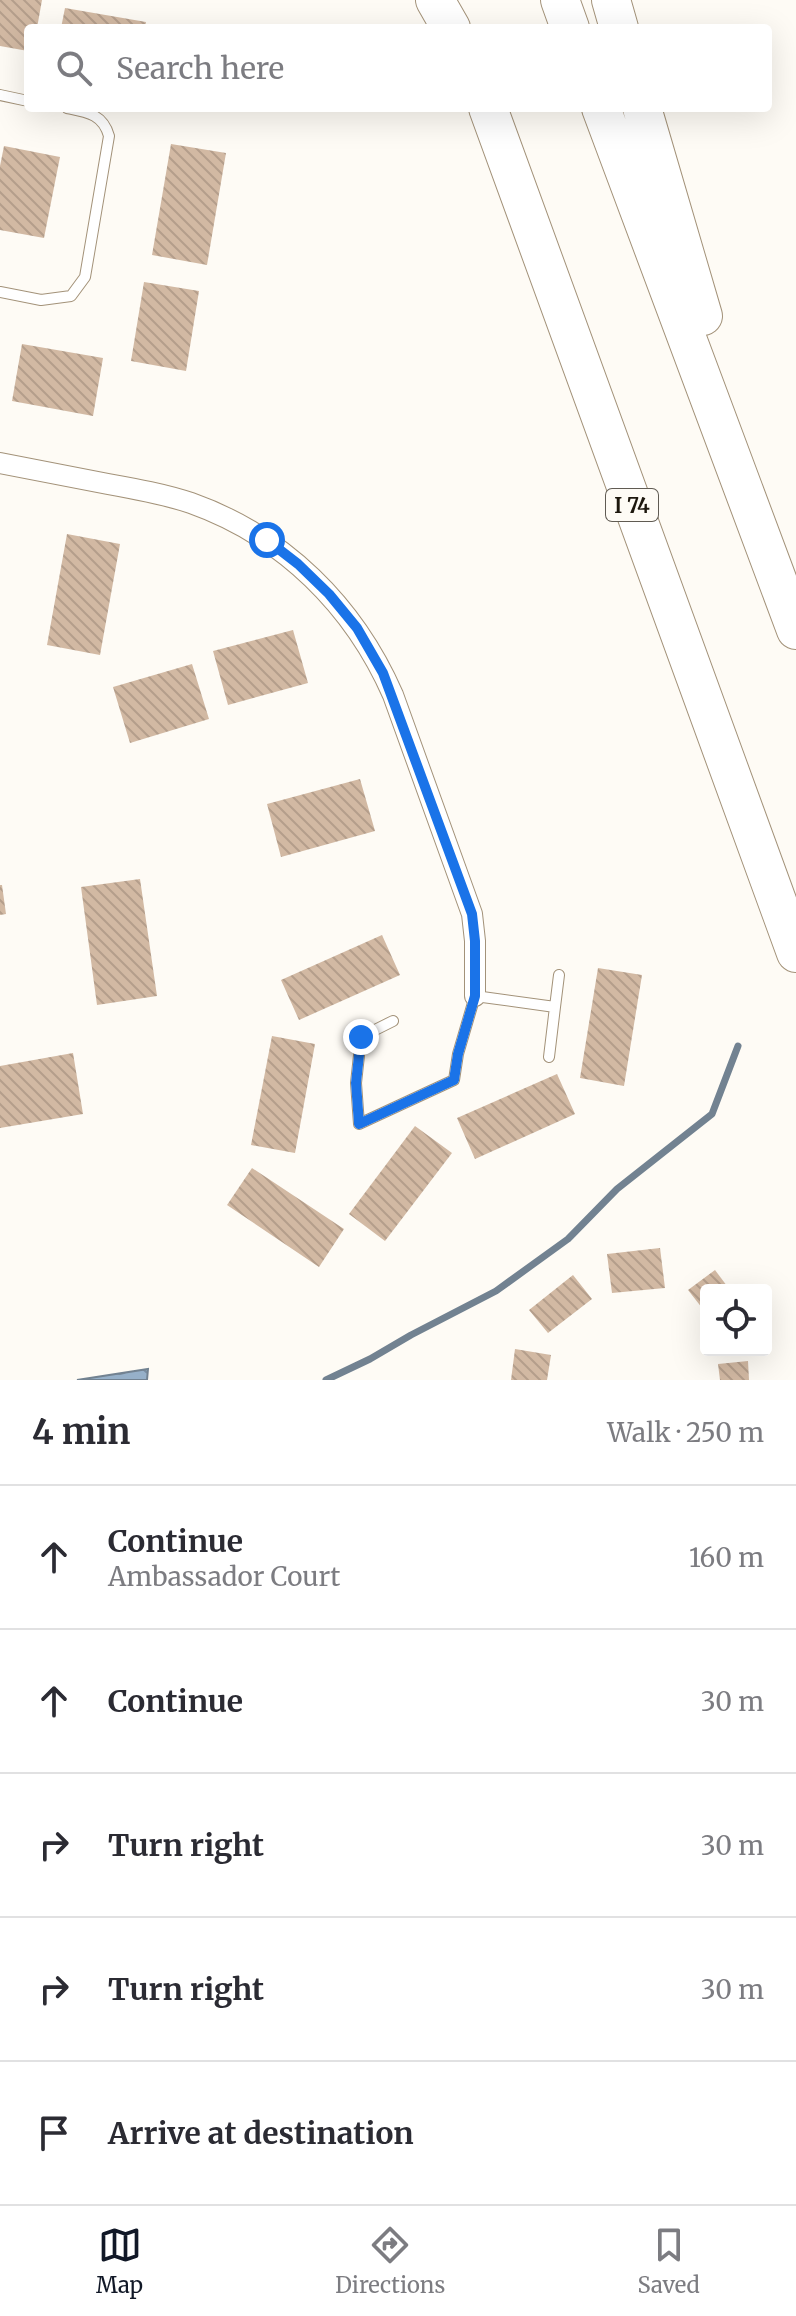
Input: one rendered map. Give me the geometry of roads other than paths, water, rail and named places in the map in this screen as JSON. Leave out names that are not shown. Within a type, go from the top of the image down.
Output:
[{"type":"highway","points":[[435,0],[449,24]]},
{"type":"highway","points":[[451,0],[460,24]]},
{"type":"highway","points":[[560,0],[569,24]]},
{"type":"highway","points":[[611,0],[618,24]]},
{"type":"highway","name":"I 74","points":[[489,112],[796,953]]},
{"type":"highway","points":[[602,112],[795,626]]},
{"type":"highway","points":[[643,112],[795,626]]},
{"type":"street","points":[[0,463],[147,491],[190,503],[229,519],[267,540],[329,594],[357,628],[393,695],[472,914],[475,996]]},
{"type":"lane","points":[[0,95],[24,100]]},
{"type":"lane","points":[[0,292],[41,300],[71,296],[85,277],[109,136],[106,126],[88,112]]},
{"type":"lane","points":[[549,1057],[559,975]]},
{"type":"lane","points":[[393,1021],[361,1037],[356,1083],[359,1124],[454,1080],[458,1054],[475,996],[555,1007]]},
{"type":"water","points":[[148,1369],[147,1380],[77,1380]]},
{"type":"waterway","points":[[326,1380],[496,1291],[568,1239],[617,1189],[712,1114],[738,1046]]}]
